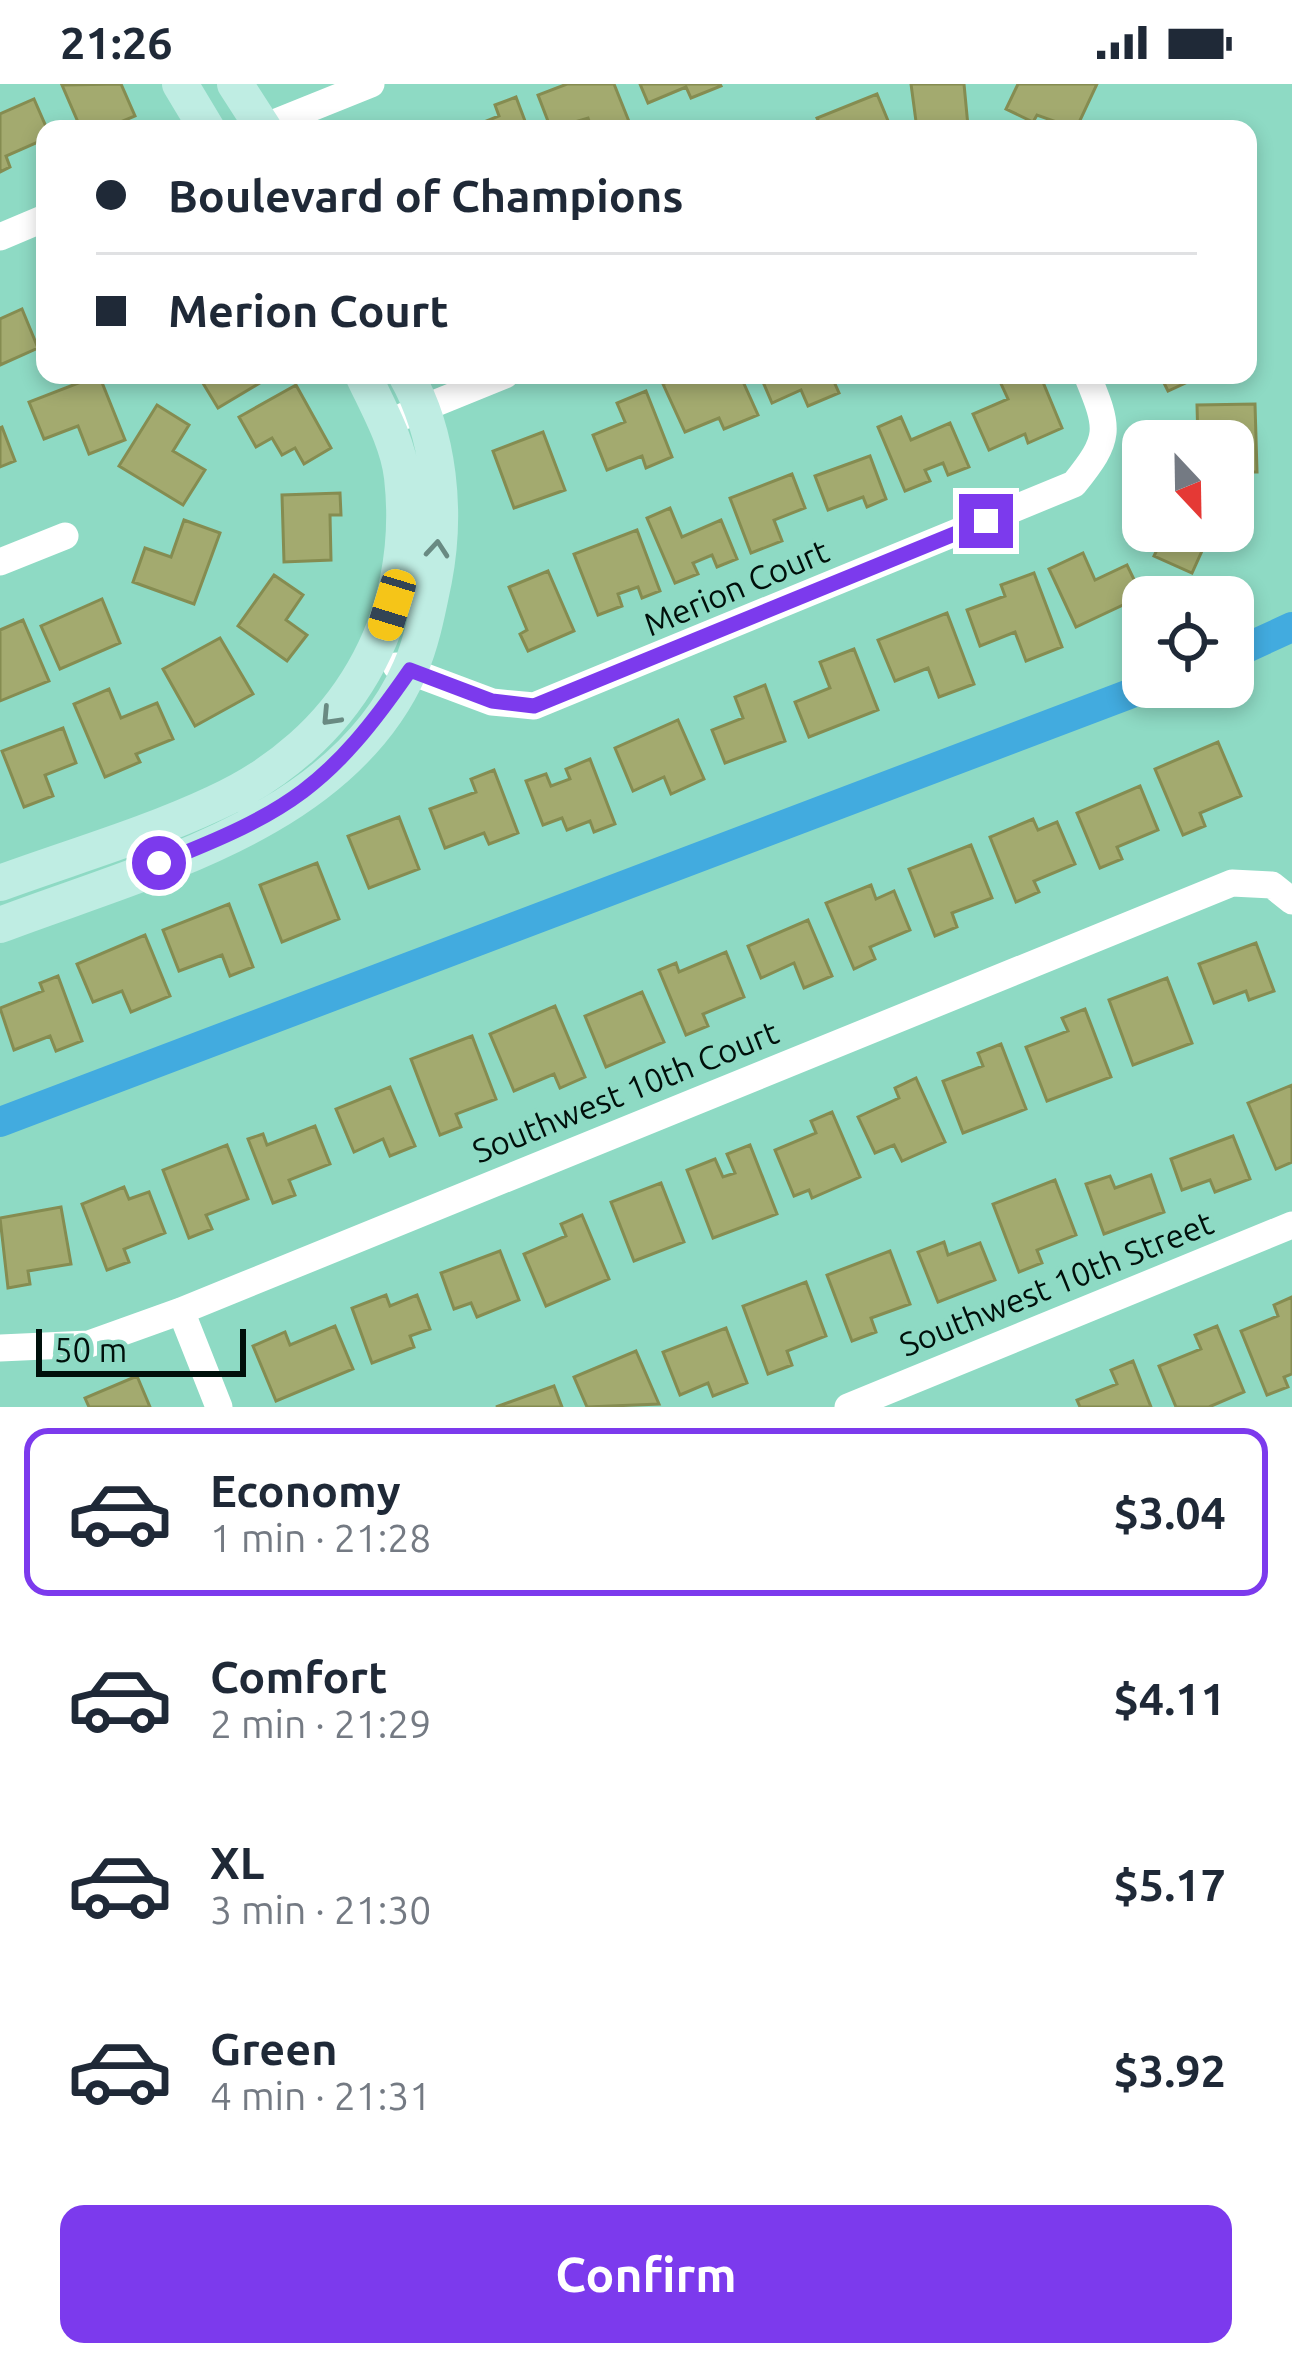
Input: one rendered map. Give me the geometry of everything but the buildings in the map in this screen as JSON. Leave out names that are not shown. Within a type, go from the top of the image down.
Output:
[{"type":"street","points":[[180,84],[202,120]]},
{"type":"street","points":[[235,84],[257,120]]},
{"type":"street","points":[[282,120],[371,84]]},
{"type":"street","points":[[0,237],[36,222]]},
{"type":"street","points":[[0,883],[216,803],[277,768],[392,665],[403,546],[402,475],[367,384]]},
{"type":"street","points":[[2,919],[236,832],[308,792],[360,743],[440,547],[436,470],[425,407],[411,384]]},
{"type":"street","points":[[386,423],[483,384]]},
{"type":"street","name":"Merion Court","points":[[392,665],[492,701],[534,706],[1074,484],[1104,447],[1105,418],[1091,384]]},
{"type":"street","points":[[0,562],[65,536]]},
{"type":"street","name":"Southwest 10th Court","points":[[0,1348],[88,1344],[181,1311],[1232,883],[1282,893]]},
{"type":"street","name":"Southwest 10th Street","points":[[848,1407],[1292,1225]]},
{"type":"street","points":[[181,1311],[219,1407]]},
{"type":"waterway","points":[[1254,644],[1292,627]]},
{"type":"waterway","points":[[0,1122],[1122,697]]},
{"type":"route","points":[[159,863],[236,832],[308,792],[360,743],[410,670],[492,701],[534,706],[589,688],[986,521]]}]
